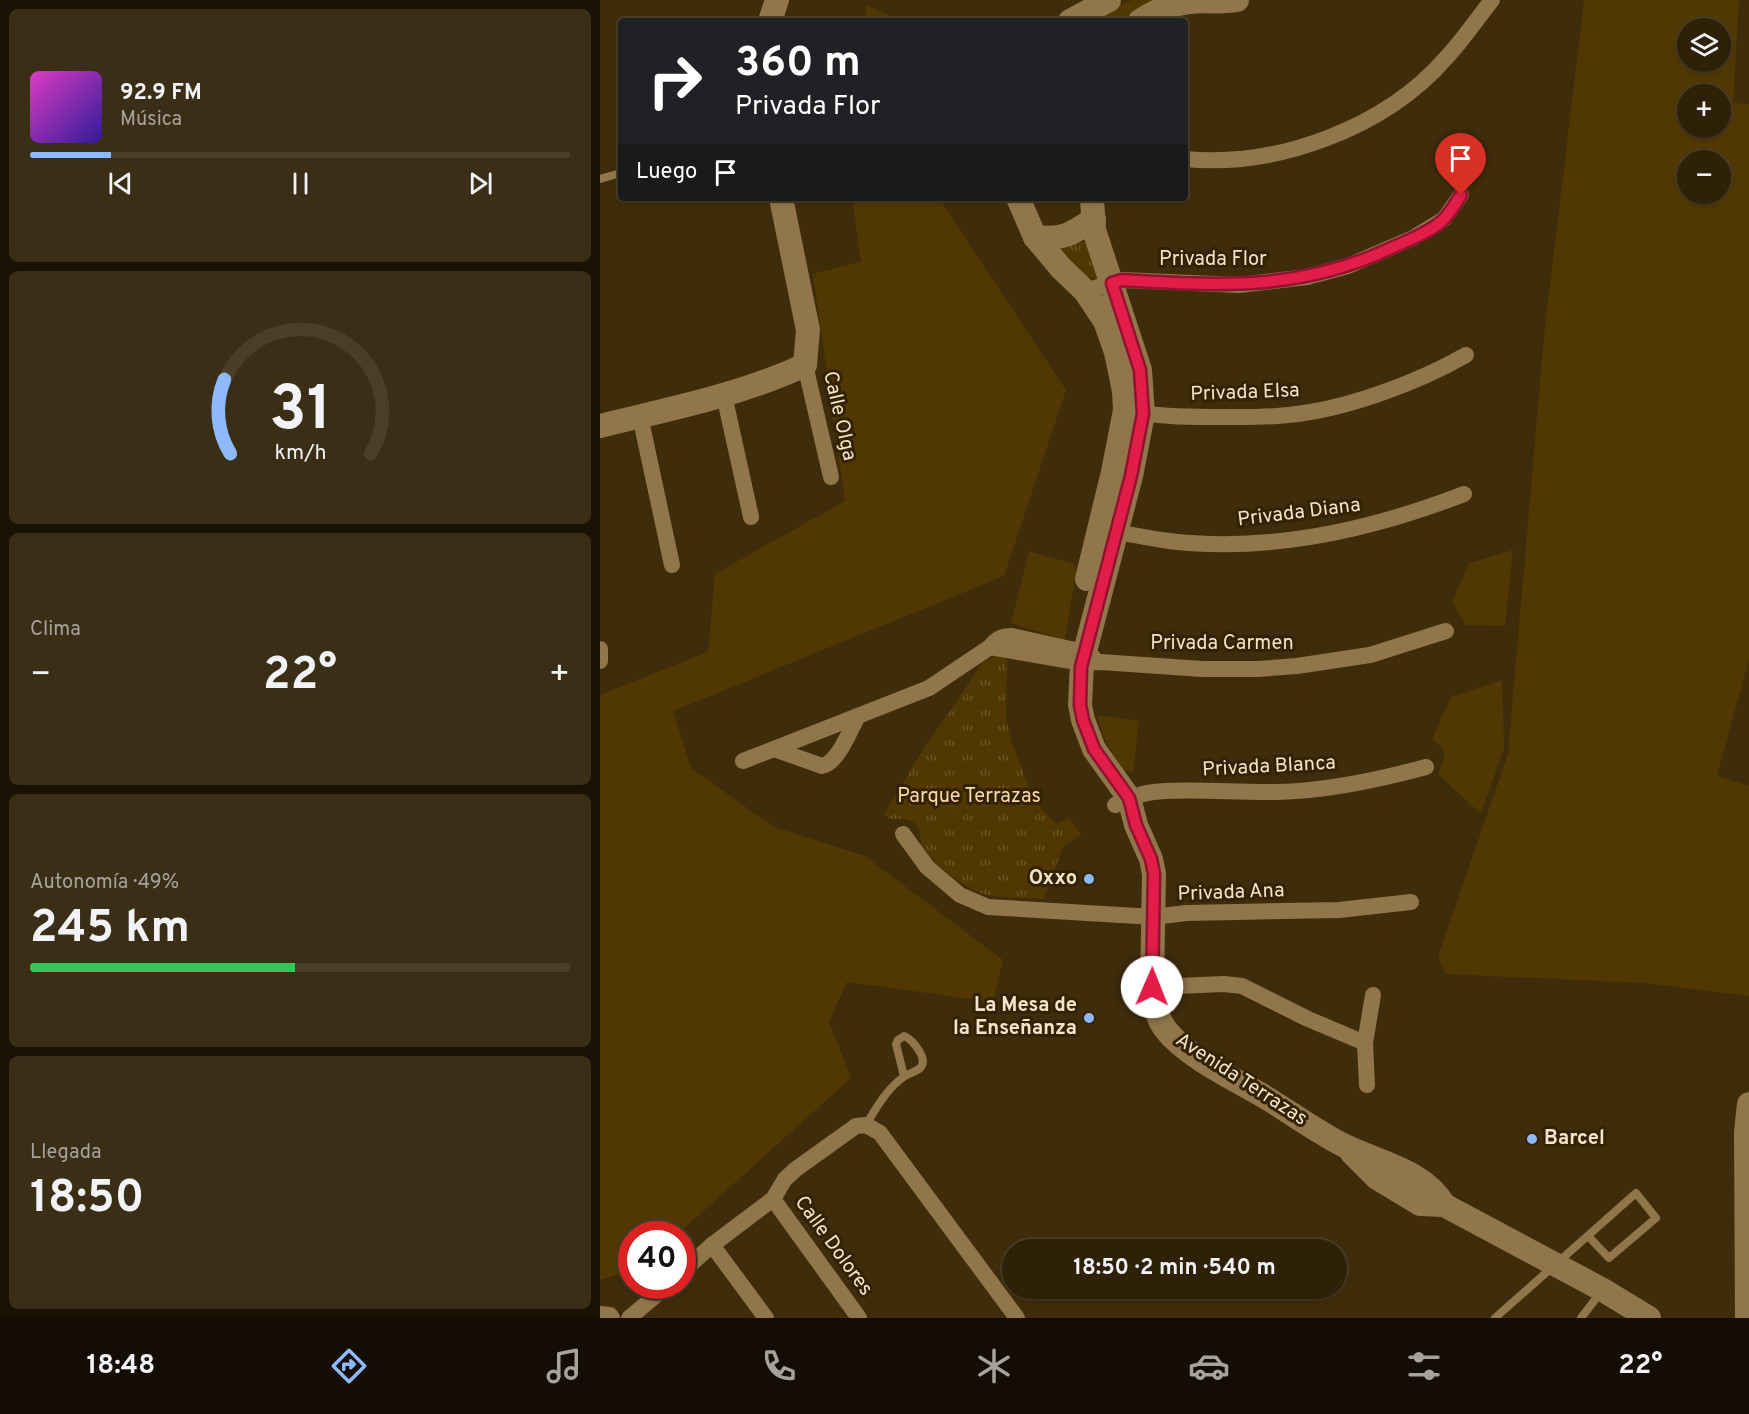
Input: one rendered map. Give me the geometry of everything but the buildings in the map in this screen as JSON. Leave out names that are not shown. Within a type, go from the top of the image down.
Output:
[{"type":"street","points":[[771,18],[777,0]]},
{"type":"street","points":[[1076,18],[1109,0]]},
{"type":"street","points":[[1145,18],[1166,6],[1189,2],[1237,0]]},
{"type":"street","points":[[1188,159],[1206,161],[1259,157],[1299,148],[1339,134],[1408,94],[1446,59],[1492,0]]},
{"type":"street","name":"Privada Flor","points":[[1085,291],[1122,280],[1239,285],[1306,277],[1348,266],[1413,238],[1444,219],[1461,195]]},
{"type":"street","points":[[600,426],[724,395],[776,379],[805,365],[808,330],[782,201]]},
{"type":"street","name":"Avenida Terrazas","points":[[1019,201],[1035,237],[1061,268],[1085,291],[1105,321],[1116,352],[1124,391],[1134,412]]},
{"type":"street","points":[[1035,237],[1054,239],[1067,236],[1093,208]]},
{"type":"street","name":"Avenida Terrazas","points":[[1093,208],[1094,230],[1140,370],[1134,412],[1138,443],[1108,531],[1081,657],[1080,705],[1094,749],[1136,825],[1151,859],[1154,874],[1152,987],[1158,1017],[1167,1031],[1183,1046],[1344,1145],[1377,1178],[1420,1204],[1444,1205],[1603,1290],[1649,1318]]},
{"type":"street","name":"Privada Elsa","points":[[1134,412],[1252,417],[1290,415],[1390,389],[1466,356]]},
{"type":"street","name":"Calle Olga","points":[[805,365],[831,477]]},
{"type":"street","points":[[724,395],[751,517]]},
{"type":"street","points":[[640,416],[672,565]]},
{"type":"street","name":"Privada Diana","points":[[1108,531],[1170,541],[1274,542],[1327,534],[1387,521],[1464,494]]},
{"type":"street","name":"Privada Carmen","points":[[858,716],[929,688],[990,647],[1025,646],[1081,657],[1202,669],[1258,669],[1297,666],[1370,655],[1446,631]]},
{"type":"street","points":[[600,649],[600,661]]},
{"type":"street","points":[[774,749],[816,764],[828,765],[835,758],[858,716]]},
{"type":"street","points":[[743,761],[858,716]]},
{"type":"street","name":"Privada Blanca","points":[[1122,802],[1152,792],[1290,791],[1344,786],[1388,778],[1425,767]]},
{"type":"street","name":"Privada Ana","points":[[903,834],[927,867],[960,896],[988,907],[1154,917],[1186,913],[1339,910],[1411,902]]},
{"type":"street","points":[[1152,987],[1224,984],[1242,986],[1316,1023],[1365,1043]]},
{"type":"street","points":[[1367,1085],[1365,1043],[1373,995]]},
{"type":"street","points":[[1748,1318],[1746,1132],[1749,1104]]},
{"type":"street","points":[[696,1259],[773,1199],[785,1179],[796,1169],[856,1126],[866,1125],[880,1133],[1017,1318]]},
{"type":"street","name":"Calle Dolores","points":[[773,1199],[859,1318]]},
{"type":"street","points":[[712,1245],[766,1318]]},
{"type":"street","points":[[629,1318],[652,1299]]},
{"type":"street","points":[[600,1314],[610,1315],[612,1318]]},
{"type":"lane","points":[[600,179],[618,174]]},
{"type":"lane","points":[[866,1125],[880,1103],[904,1076],[921,1068],[923,1058],[910,1040],[904,1036],[896,1044],[904,1076]]},
{"type":"lane","points":[[1495,1318],[1636,1193],[1656,1218],[1609,1258],[1588,1236]]},
{"type":"lane","points":[[1581,1318],[1603,1290]]},
{"type":"green space","points":[[1133,0],[1154,0],[1132,18],[1108,18],[1101,12]]},
{"type":"green space","points":[[1584,0],[1739,0],[1733,103],[1749,104],[1749,659],[1717,776],[1749,786],[1749,996],[1645,983],[1445,974],[1438,956],[1508,754],[1544,336]]},
{"type":"green space","points":[[867,5],[895,18],[865,18]]},
{"type":"green space","points":[[852,201],[941,201],[1066,390],[1004,576],[673,711],[691,768],[774,827],[865,856],[1003,960],[993,1002],[847,982],[829,1022],[851,1078],[692,1221],[618,1221],[618,1274],[600,1280],[600,695],[708,652],[715,574],[845,501],[813,274],[861,262]]},
{"type":"green space","points":[[1088,241],[1098,280],[1078,272],[1060,250],[1065,245]]},
{"type":"green space","points":[[1513,550],[1505,626],[1466,625],[1452,602],[1469,563]]},
{"type":"green space","points":[[1029,551],[1077,565],[1065,640],[1011,623]]},
{"type":"green space","name":"Parque Terrazas","points":[[1000,653],[1007,658],[1006,717],[1012,743],[1033,798],[1057,824],[1069,818],[1081,834],[1063,847],[1044,899],[991,896],[968,887],[926,855],[915,824],[910,820],[889,819],[884,814],[926,745],[978,668],[983,662]]},
{"type":"green space","points":[[1502,680],[1504,748],[1481,814],[1438,774],[1445,756],[1441,746],[1432,739],[1451,697]]},
{"type":"green space","points":[[1097,715],[1139,721],[1133,772],[1123,770],[1104,739]]},
{"type":"place","name":"Oxxo","points":[[1089,879]]},
{"type":"place","name":"La Mesa de la Enseñanza","points":[[1089,1018]]},
{"type":"place","name":"Barcel","points":[[1532,1139]]},
{"type":"route","points":[[1152,987],[1154,874],[1151,859],[1136,825],[1129,798],[1094,749],[1080,705],[1081,667],[1084,652],[1131,476],[1143,414],[1140,370],[1112,283],[1122,280],[1239,285],[1306,277],[1348,266],[1413,238],[1444,219],[1461,195]]}]
